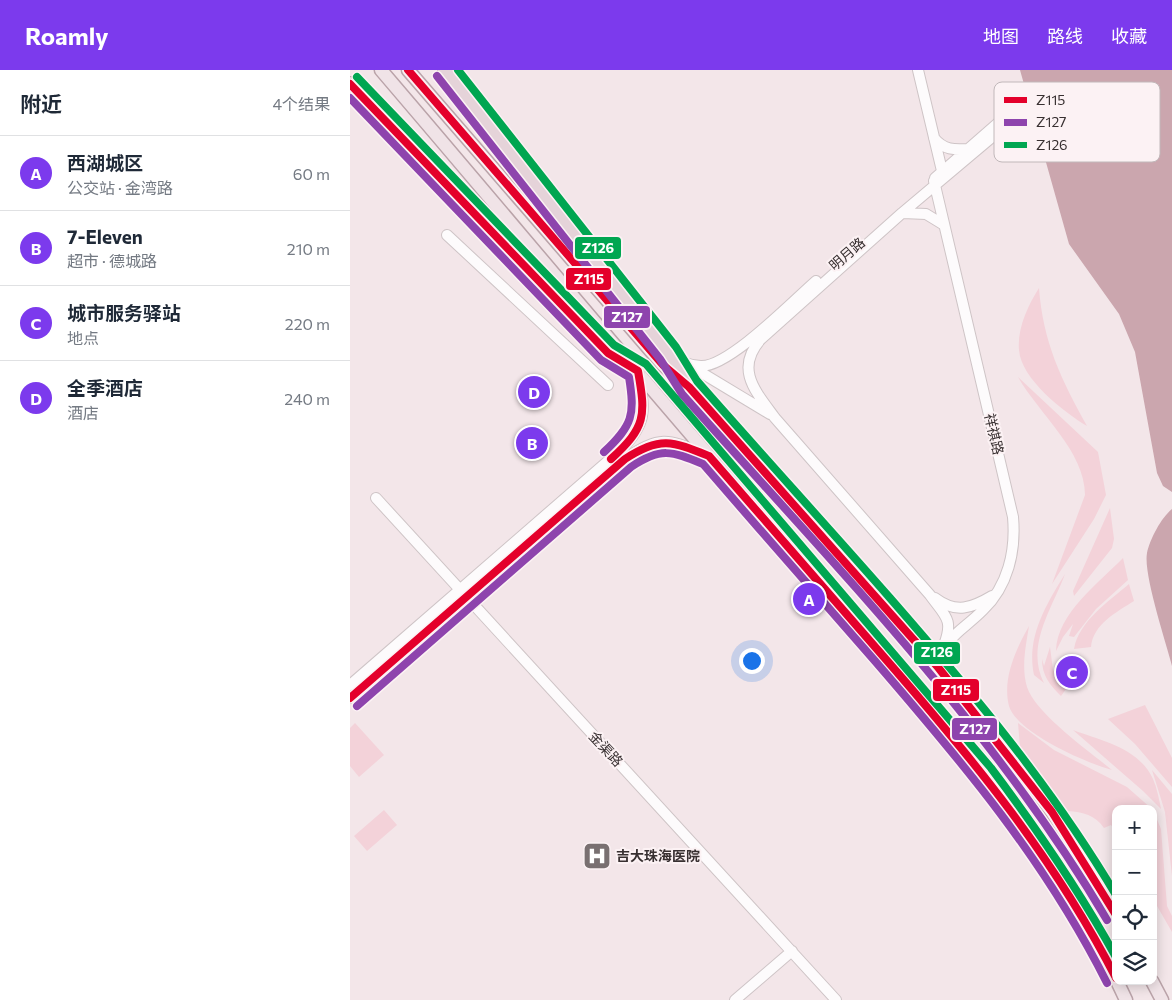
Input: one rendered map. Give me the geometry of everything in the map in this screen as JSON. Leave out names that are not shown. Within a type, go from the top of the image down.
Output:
[{"type":"highway","points":[[445,70],[668,353],[689,387]]},
{"type":"highway","points":[[350,84],[608,353],[638,372]]},
{"type":"main road","points":[[381,70],[709,456],[928,707],[983,774],[1033,841],[1077,907],[1112,973]]},
{"type":"main road","points":[[408,70],[663,365],[689,387],[936,666],[1052,812],[1112,909]]},
{"type":"main road","points":[[1118,985],[1126,1000]]},
{"type":"main road","points":[[1154,985],[1162,1000]]},
{"type":"street","name":"祥祺路","points":[[918,70],[934,138],[944,225],[1014,517],[1015,535],[1010,564],[996,594],[984,610],[944,645],[936,666]]},
{"type":"street","name":"明月路","points":[[775,418],[750,379],[748,366],[750,355],[761,340],[939,179],[968,149],[994,129]]},
{"type":"street","name":"明月路","points":[[688,365],[712,365],[730,355],[994,131]]},
{"type":"street","points":[[934,138],[948,149],[968,149]]},
{"type":"street","points":[[902,213],[916,212],[926,214],[944,225]]},
{"type":"street","points":[[447,235],[608,385]]},
{"type":"street","points":[[668,353],[775,418],[930,595],[950,625],[944,645]]},
{"type":"street","points":[[350,685],[463,593],[624,454],[642,422],[643,400],[638,372]]},
{"type":"street","points":[[624,454],[659,440],[679,443],[709,456]]},
{"type":"street","name":"金渠路","points":[[376,498],[836,1000]]},
{"type":"street","points":[[350,698],[463,593]]},
{"type":"street","points":[[930,595],[952,608],[963,609],[974,606],[996,594]]},
{"type":"street","points":[[735,1000],[792,951]]},
{"type":"shaded area","points":[[1020,70],[1172,70],[1172,492],[1163,486],[1157,473],[1135,352],[1119,314],[1069,244],[1046,162],[1160,162],[1160,82],[1023,82]]},
{"type":"shaded area","points":[[1039,288],[1041,308],[1049,343],[1061,376],[1087,426],[1045,394],[1027,372],[1022,361],[1019,350],[1020,334],[1027,310]]},
{"type":"shaded area","points":[[1018,377],[1098,452],[1106,495],[1094,519],[1052,584],[1085,495],[1083,479],[1069,448]]},
{"type":"shaded area","points":[[1110,508],[1114,539],[1112,548],[1074,596],[1073,591]]},
{"type":"shaded area","points":[[1172,509],[1172,666],[1148,576],[1147,553],[1153,535]]},
{"type":"shaded area","points":[[1123,558],[1128,580],[1096,609],[1074,637],[1069,636],[1073,624],[1063,637],[1056,651],[1058,637],[1071,611]]},
{"type":"shaded area","points":[[1065,574],[1042,628],[1039,641],[1037,655],[1044,683],[1034,675],[1032,661],[1035,635],[1039,622]]},
{"type":"shaded area","points":[[1129,584],[1134,601],[1113,614],[1101,625],[1096,632],[1091,647],[1074,649],[1082,629],[1088,621]]},
{"type":"shaded area","points":[[1029,626],[1024,672],[1027,687],[1032,698],[1064,732],[1112,770],[1086,761],[1054,746],[1025,726],[1015,716],[1009,706],[1007,685],[1011,664]]},
{"type":"shaded area","points":[[1050,647],[1053,670],[1066,689],[1061,696],[1050,684],[1043,670],[1042,659],[1044,666]]},
{"type":"shaded area","points":[[1145,705],[1172,758],[1172,787],[1135,744],[1108,719]]},
{"type":"shaded area","points":[[355,723],[384,755],[359,777],[350,766],[350,728]]},
{"type":"shaded area","points":[[1018,723],[1054,750],[1127,787],[1147,805],[1112,805],[1112,826],[1111,825],[1104,828],[1097,820],[1088,815],[1068,811],[1020,747]]},
{"type":"shaded area","points":[[1073,730],[1119,747],[1139,760],[1147,768],[1153,779],[1161,809]]},
{"type":"shaded area","points":[[1152,770],[1172,794],[1172,876],[1165,812]]},
{"type":"shaded area","points":[[384,810],[397,825],[367,851],[354,836]]},
{"type":"shaded area","points":[[1157,820],[1161,829],[1167,906],[1172,916],[1172,932],[1157,906]]},
{"type":"transit line","name":"Z115","points":[[408,70],[663,365],[689,387],[937,666],[1052,812],[1112,909]]},
{"type":"transit line","name":"Z126","points":[[458,70],[676,347],[697,381],[890,598],[1010,741],[1065,816],[1112,889]]},
{"type":"transit line","name":"Z127","points":[[437,76],[660,359],[682,394],[852,583],[961,712],[1013,779],[1062,848],[1107,920]]},
{"type":"transit line","name":"Z126","points":[[357,77],[614,345],[646,364],[991,768],[1057,860],[1112,950]]},
{"type":"transit line","name":"Z115","points":[[350,84],[608,353],[638,371],[642,399],[641,420],[631,438],[611,459]]},
{"type":"transit line","name":"Z127","points":[[350,98],[601,360],[629,377],[632,401],[630,419],[614,443],[604,452]]},
{"type":"transit line","name":"Z115","points":[[350,698],[625,459],[657,444],[666,443],[685,447],[709,456],[948,732],[1010,810],[1038,850],[1066,891],[1112,971]]},
{"type":"transit line","name":"Z127","points":[[357,706],[631,467],[650,456],[659,454],[666,453],[682,456],[703,464],[940,737],[1030,854],[1083,938],[1107,983]]},
{"type":"place","name":"全季酒店","points":[[534,392]]},
{"type":"place","name":"7-Eleven","points":[[532,443]]},
{"type":"place","name":"西湖城区","points":[[809,599]]},
{"type":"place","name":"城市服务驿站","points":[[1072,672]]},
{"type":"place","name":"吉大珠海医院","points":[[597,856]]}]
